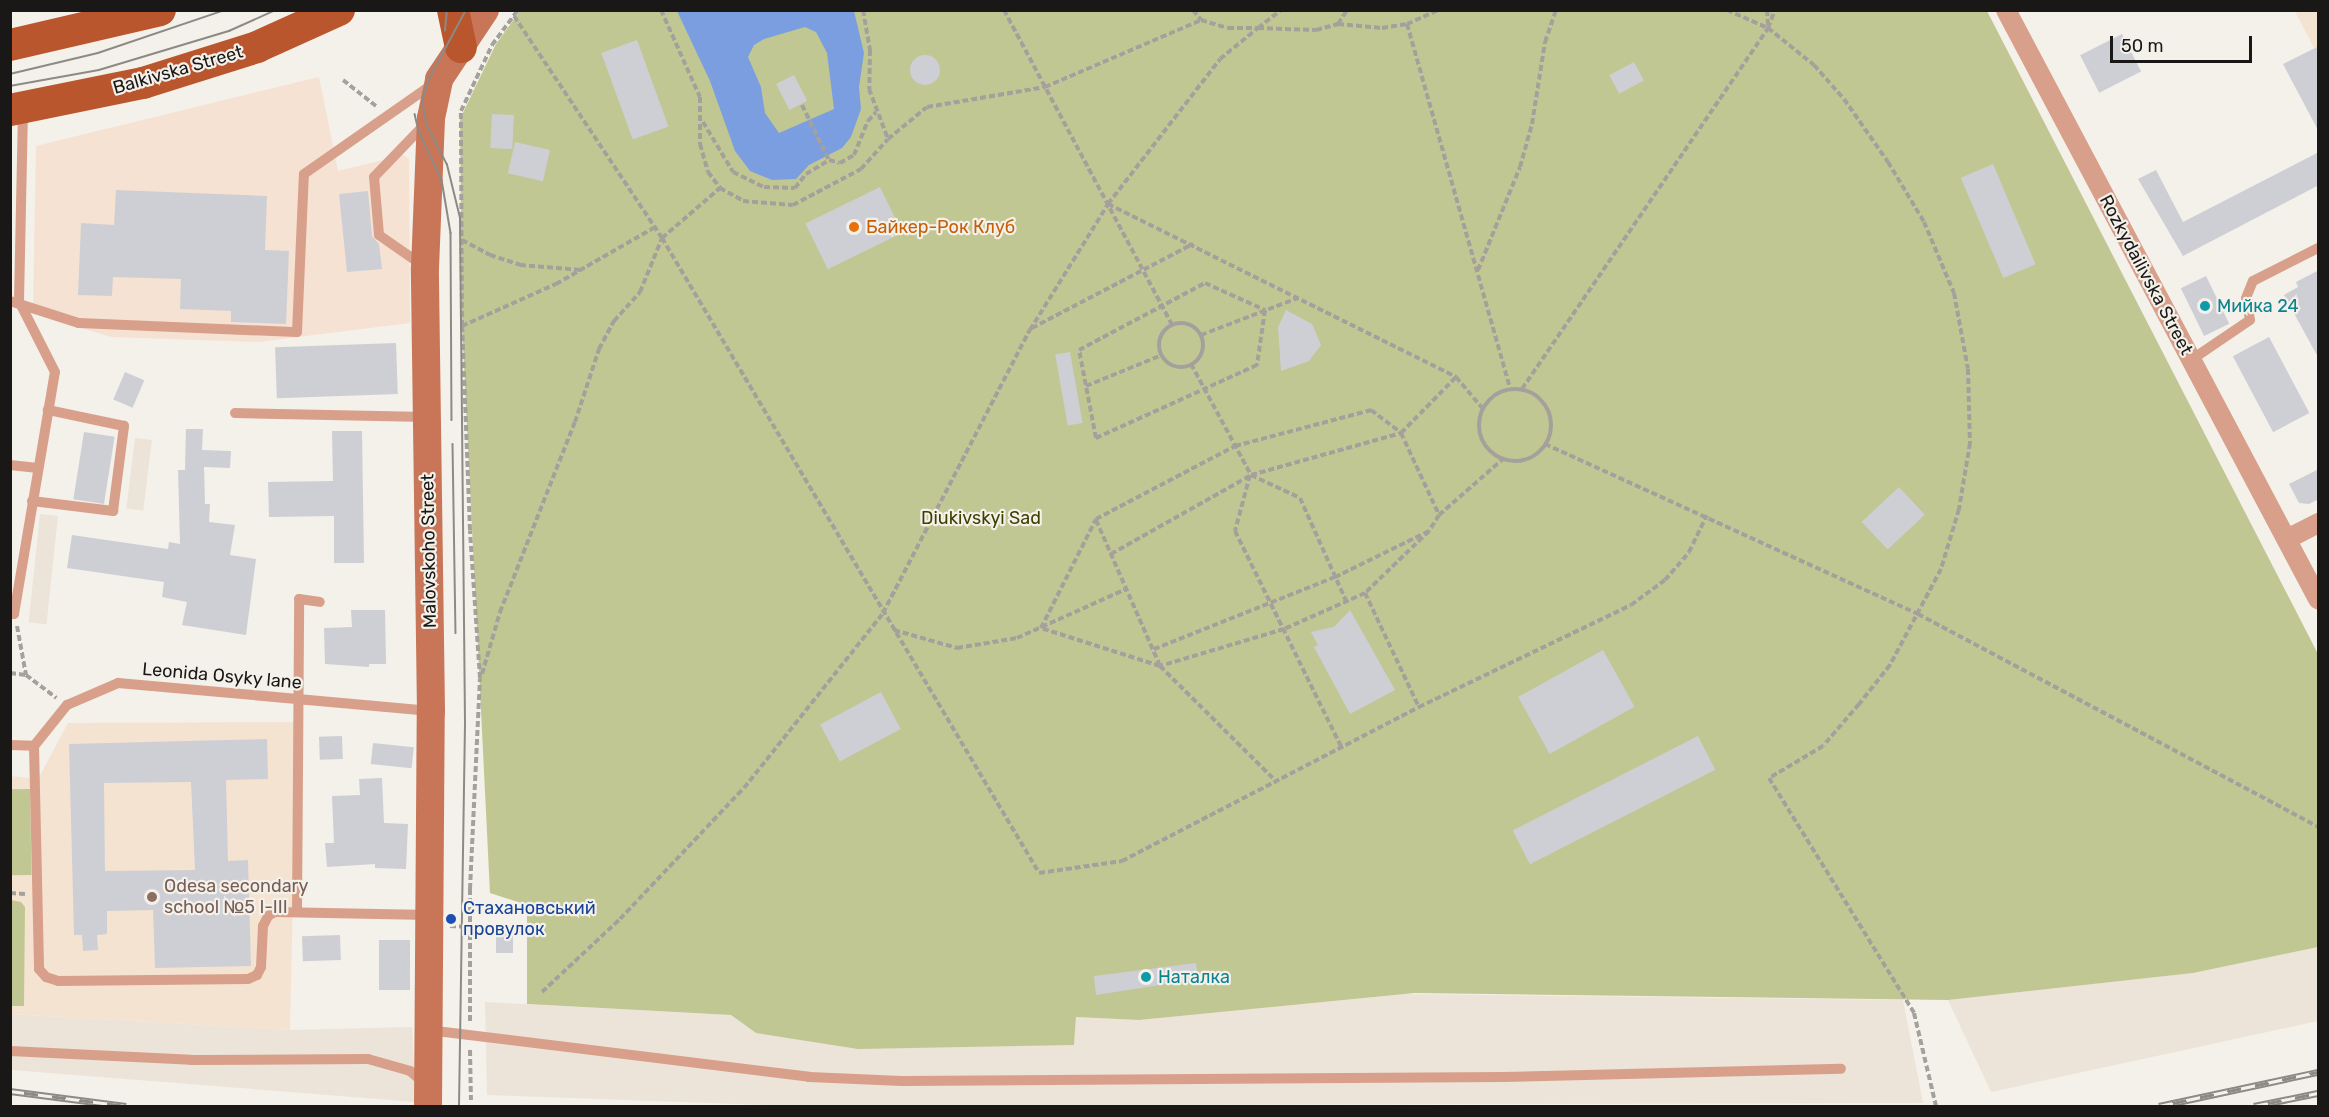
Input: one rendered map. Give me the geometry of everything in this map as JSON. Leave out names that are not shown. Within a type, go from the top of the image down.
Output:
[{"type":"main road","points":[[10,45],[160,10]]},
{"type":"main road","name":"Balkivska Street","points":[[17,109],[143,83],[257,47],[339,10]]},
{"type":"main road","points":[[453,10],[461,46]]},
{"type":"street","name":"Malovskoho Street","points":[[428,1097],[431,711],[425,268],[431,118],[440,79],[485,10]]},
{"type":"street","name":"Rozkydailivska Street","points":[[2006,10],[2319,599]]},
{"type":"street","points":[[2287,540],[2319,523]]},
{"type":"lane","points":[[15,301],[79,324],[297,332],[304,174],[440,79]]},
{"type":"lane","points":[[12,614],[55,372],[15,301],[17,109]]},
{"type":"lane","points":[[425,268],[379,235],[374,177],[431,118]]},
{"type":"lane","points":[[2191,360],[2250,320],[2246,298],[2253,281],[2319,248]]},
{"type":"lane","points":[[32,501],[113,511],[124,426],[48,410]]},
{"type":"lane","points":[[235,413],[427,417]]},
{"type":"lane","points":[[10,465],[38,468]]},
{"type":"lane","points":[[297,912],[299,599],[320,602]]},
{"type":"lane","name":"Leonida Osyky lane","points":[[34,746],[67,705],[118,683],[431,711]]},
{"type":"lane","points":[[10,745],[34,746],[39,969],[46,977],[58,981],[248,979],[257,975],[261,968],[268,916],[276,912],[430,915]]},
{"type":"lane","points":[[428,1029],[470,1032],[809,1077],[902,1082],[1503,1077],[1841,1069]]},
{"type":"lane","points":[[10,1051],[191,1060],[368,1059],[410,1071],[428,1097]]},
{"type":"path","points":[[471,1100],[470,889],[480,678],[468,484],[462,326],[461,111],[492,45],[518,10]]},
{"type":"path","points":[[661,10],[699,97],[700,144],[708,172],[720,188],[743,201],[793,205],[861,169],[888,139],[927,107],[1045,87],[1201,20]]},
{"type":"path","points":[[862,10],[870,50],[869,89],[888,139]]},
{"type":"path","points":[[1004,10],[1172,324]]},
{"type":"path","points":[[1193,10],[1201,20],[1228,28],[1316,30],[1338,24],[1382,28],[1407,24],[1439,10]]},
{"type":"path","points":[[542,992],[620,919],[744,788],[883,613],[1030,330],[1108,204],[1220,59],[1281,10]]},
{"type":"path","points":[[1338,24],[1347,10]]},
{"type":"path","points":[[1478,270],[1520,167],[1532,124],[1545,42],[1556,10]]},
{"type":"path","points":[[1727,10],[1768,28],[1814,65],[1844,99],[1924,222],[1954,293],[1968,369],[1970,443],[1956,519],[1941,569],[1890,665],[1823,746],[1769,778],[1914,1013],[1936,1107]]},
{"type":"path","points":[[1767,10],[1768,28]]},
{"type":"path","points":[[1522,390],[1768,28],[1775,10]]},
{"type":"path","points":[[514,16],[662,238],[1039,873],[1122,861],[1419,708],[1631,605],[1665,580],[1689,552],[1707,515]]},
{"type":"path","points":[[1407,24],[1510,389]]},
{"type":"path","points":[[802,105],[829,160]]},
{"type":"path","points":[[701,120],[733,172],[764,187],[795,188],[806,174],[829,160],[840,163],[854,155],[868,121],[876,112]]},
{"type":"path","points":[[480,678],[500,612],[575,422],[599,348],[614,321],[640,292],[662,238],[720,188]]},
{"type":"path","points":[[1108,204],[1193,244],[1456,377],[1483,409]]},
{"type":"path","points":[[462,326],[582,270],[654,227]]},
{"type":"path","points":[[462,240],[490,255],[520,265],[582,270]]},
{"type":"path","points":[[1030,330],[1193,244]]},
{"type":"path","points":[[1205,283],[1265,310],[1257,365],[1096,438],[1079,350],[1205,283]]},
{"type":"path","points":[[1201,335],[1299,297]]},
{"type":"path","points":[[1172,324],[1192,326],[1201,335],[1203,349],[1191,364]]},
{"type":"path","points":[[1172,324],[1160,342],[1162,355],[1172,364],[1191,364]]},
{"type":"path","points":[[1086,386],[1162,355]]},
{"type":"path","points":[[1191,364],[1251,475],[1300,498],[1347,601]]},
{"type":"path","points":[[1111,554],[1251,475],[1401,433],[1456,377]]},
{"type":"path","points":[[1510,389],[1522,390],[1542,401],[1548,411],[1550,434],[1545,444],[1527,459],[1503,459],[1485,444],[1479,421],[1483,409],[1499,393],[1510,389]]},
{"type":"path","points":[[1041,628],[1096,519],[1235,446],[1371,410],[1401,433],[1439,515]]},
{"type":"path","points":[[1545,444],[1707,515],[1917,614],[2319,827]]},
{"type":"path","points":[[1041,628],[1160,666],[1284,629],[1365,593],[1429,531],[1439,515],[1503,459]]},
{"type":"path","points":[[1251,475],[1235,531],[1342,748]]},
{"type":"path","points":[[1096,519],[1160,666],[1277,782]]},
{"type":"path","points":[[1152,650],[1335,577],[1429,531]]},
{"type":"path","points":[[893,630],[957,648],[1017,638],[1126,589]]},
{"type":"path","points":[[1365,593],[1419,708]]},
{"type":"path","points":[[12,614],[26,675]]},
{"type":"path","points":[[10,673],[26,675],[67,705]]},
{"type":"shaded area","points":[[2295,11],[2318,11],[2318,56],[2314,48]]},
{"type":"shaded area","points":[[319,77],[338,171],[403,155],[409,159],[410,323],[258,342],[111,337],[33,313],[36,146]]},
{"type":"shaded area","points":[[135,438],[152,440],[143,511],[126,508]]},
{"type":"shaded area","points":[[40,514],[58,516],[47,624],[29,622]]},
{"type":"shaded area","name":"Odesa secondary school №5 I-III","points":[[297,722],[290,1030],[11,1014],[10,776],[38,779],[68,723]]},
{"type":"shaded area","points":[[2318,947],[2318,1021],[1991,1092],[1948,1000],[2193,973]]},
{"type":"shaded area","points":[[1406,994],[1903,1000],[1923,1103],[795,1106],[487,1095],[485,1002],[731,1015],[756,1033],[1074,1045],[1076,1017],[1139,1020]]},
{"type":"shaded area","points":[[10,1014],[290,1030],[412,1027],[416,1102],[11,1070]]},
{"type":"green space","name":"Diukivskyi Sad","points":[[520,11],[1987,11],[2318,654],[2318,947],[2193,973],[1948,1000],[1415,993],[1139,1020],[1076,1017],[1074,1045],[858,1049],[756,1033],[731,1015],[527,1004],[527,905],[490,893],[462,325],[460,119],[496,44]]},
{"type":"green space","points":[[10,789],[30,789],[32,875],[12,875]]},
{"type":"green space","points":[[11,900],[21,902],[25,907],[24,1006],[11,1006]]},
{"type":"water","points":[[677,11],[854,11],[864,53],[859,87],[861,109],[851,137],[842,148],[809,165],[796,179],[772,180],[750,171],[735,151],[710,81]],"holes":[[[805,27],[816,32],[827,53],[834,109],[779,133],[765,113],[761,87],[748,57],[754,45],[764,39]]]},
{"type":"building","points":[[2122,34],[2141,71],[2099,93],[2080,55]]},
{"type":"building","points":[[637,40],[668,126],[633,139],[601,53]]},
{"type":"building","points":[[2319,46],[2319,132],[2283,64]]},
{"type":"building","points":[[925,55],[936,59],[940,70],[936,81],[925,85],[914,81],[910,70],[914,59]]},
{"type":"building","points":[[1634,62],[1644,81],[1619,94],[1609,75]]},
{"type":"building","points":[[794,75],[807,101],[789,110],[776,84]]},
{"type":"building","points":[[492,114],[514,115],[512,149],[490,148]]},
{"type":"building","points":[[515,142],[550,150],[543,181],[508,173]]},
{"type":"building","points":[[2319,152],[2319,185],[2183,256],[2138,179],[2156,170],[2183,222]]},
{"type":"building","points":[[1993,164],[2036,264],[2003,278],[1961,178]]},
{"type":"building","name":"Байкер-Рок Клуб","points":[[880,187],[902,233],[828,269],[805,223]]},
{"type":"building","points":[[116,190],[267,196],[265,250],[289,251],[286,324],[231,322],[231,311],[180,309],[181,279],[113,277],[112,296],[78,295],[81,223],[114,225]]},
{"type":"building","points":[[368,191],[372,236],[379,244],[382,269],[347,272],[339,194]]},
{"type":"building","points":[[2319,270],[2319,359],[2284,295],[2298,287],[2296,282]]},
{"type":"building","name":"Мийка 24","points":[[2206,276],[2229,324],[2204,336],[2181,288]]},
{"type":"building","points":[[1286,310],[1312,324],[1321,345],[1309,361],[1281,371],[1278,327]]},
{"type":"building","points":[[2269,337],[2309,413],[2273,432],[2233,356]]},
{"type":"building","points":[[396,343],[398,394],[277,398],[275,347]]},
{"type":"building","points":[[1070,352],[1083,423],[1068,426],[1055,355]]},
{"type":"building","points":[[125,372],[144,380],[133,408],[113,400]]},
{"type":"building","points":[[186,429],[203,429],[202,450],[231,451],[230,468],[204,467],[205,504],[210,504],[209,522],[235,525],[230,555],[256,559],[246,635],[182,625],[187,602],[162,597],[164,582],[67,568],[72,535],[168,549],[169,542],[180,544],[178,470],[185,470]]},
{"type":"building","points":[[332,431],[362,431],[364,563],[334,563],[334,516],[269,517],[268,482],[333,481]]},
{"type":"building","points":[[84,432],[115,437],[104,504],[73,499]]},
{"type":"building","points":[[2319,469],[2319,499],[2309,504],[2299,503],[2289,484]]},
{"type":"building","points":[[1899,487],[1925,515],[1888,550],[1862,522]]},
{"type":"building","points":[[351,610],[385,610],[386,664],[369,664],[369,667],[325,664],[324,628],[352,627]]},
{"type":"building","points":[[1350,610],[1395,690],[1350,714],[1314,647],[1318,645],[1311,632],[1334,627]]},
{"type":"building","points":[[1603,650],[1635,707],[1550,754],[1518,697]]},
{"type":"building","points":[[881,692],[901,729],[840,761],[820,724]]},
{"type":"building","points":[[342,736],[343,759],[320,760],[319,737]]},
{"type":"building","points":[[1698,736],[1715,770],[1530,864],[1513,830]]},
{"type":"building","points":[[267,739],[268,779],[226,780],[228,861],[248,860],[251,966],[155,968],[153,910],[107,911],[107,934],[97,935],[98,950],[83,951],[82,935],[74,935],[69,744]],"holes":[[[191,782],[195,870],[105,871],[104,783]]]},
{"type":"building","points":[[373,743],[414,747],[412,768],[371,764]]},
{"type":"building","points":[[382,778],[384,823],[408,824],[406,869],[375,868],[375,864],[327,867],[325,843],[334,843],[332,796],[360,795],[359,779]]},
{"type":"building","points":[[496,927],[513,927],[513,953],[496,953]]},
{"type":"building","points":[[340,935],[341,960],[303,961],[302,936]]},
{"type":"building","points":[[379,940],[410,940],[410,990],[379,990]]},
{"type":"building","name":"Наталка","points":[[1196,963],[1198,979],[1096,995],[1094,976]]},
{"type":"tram line","points":[[10,74],[98,53],[225,10]]},
{"type":"tram line","points":[[10,86],[99,70],[229,31],[276,10]]},
{"type":"tram line","points":[[445,31],[447,10]]},
{"type":"tram line","points":[[459,1106],[465,722],[460,218],[447,165],[426,124],[422,100],[430,77],[466,10]]},
{"type":"tram line","points":[[415,114],[419,131],[442,180],[451,233],[452,420]]},
{"type":"tram line","points":[[453,444],[456,633]]},
{"type":"railway","points":[[2159,1106],[2318,1072]]},
{"type":"railway","points":[[10,1091],[126,1106]]},
{"type":"railway","points":[[2254,1106],[2318,1093]]},
{"type":"place","name":"Байкер-Рок Клуб","points":[[854,227]]},
{"type":"place","name":"Мийка 24","points":[[2205,306]]},
{"type":"place","name":"Odesa secondary school №5 I-III","points":[[152,897]]},
{"type":"place","name":"Стахановський провулок","points":[[451,919]]},
{"type":"place","name":"Наталка","points":[[1146,977]]}]
